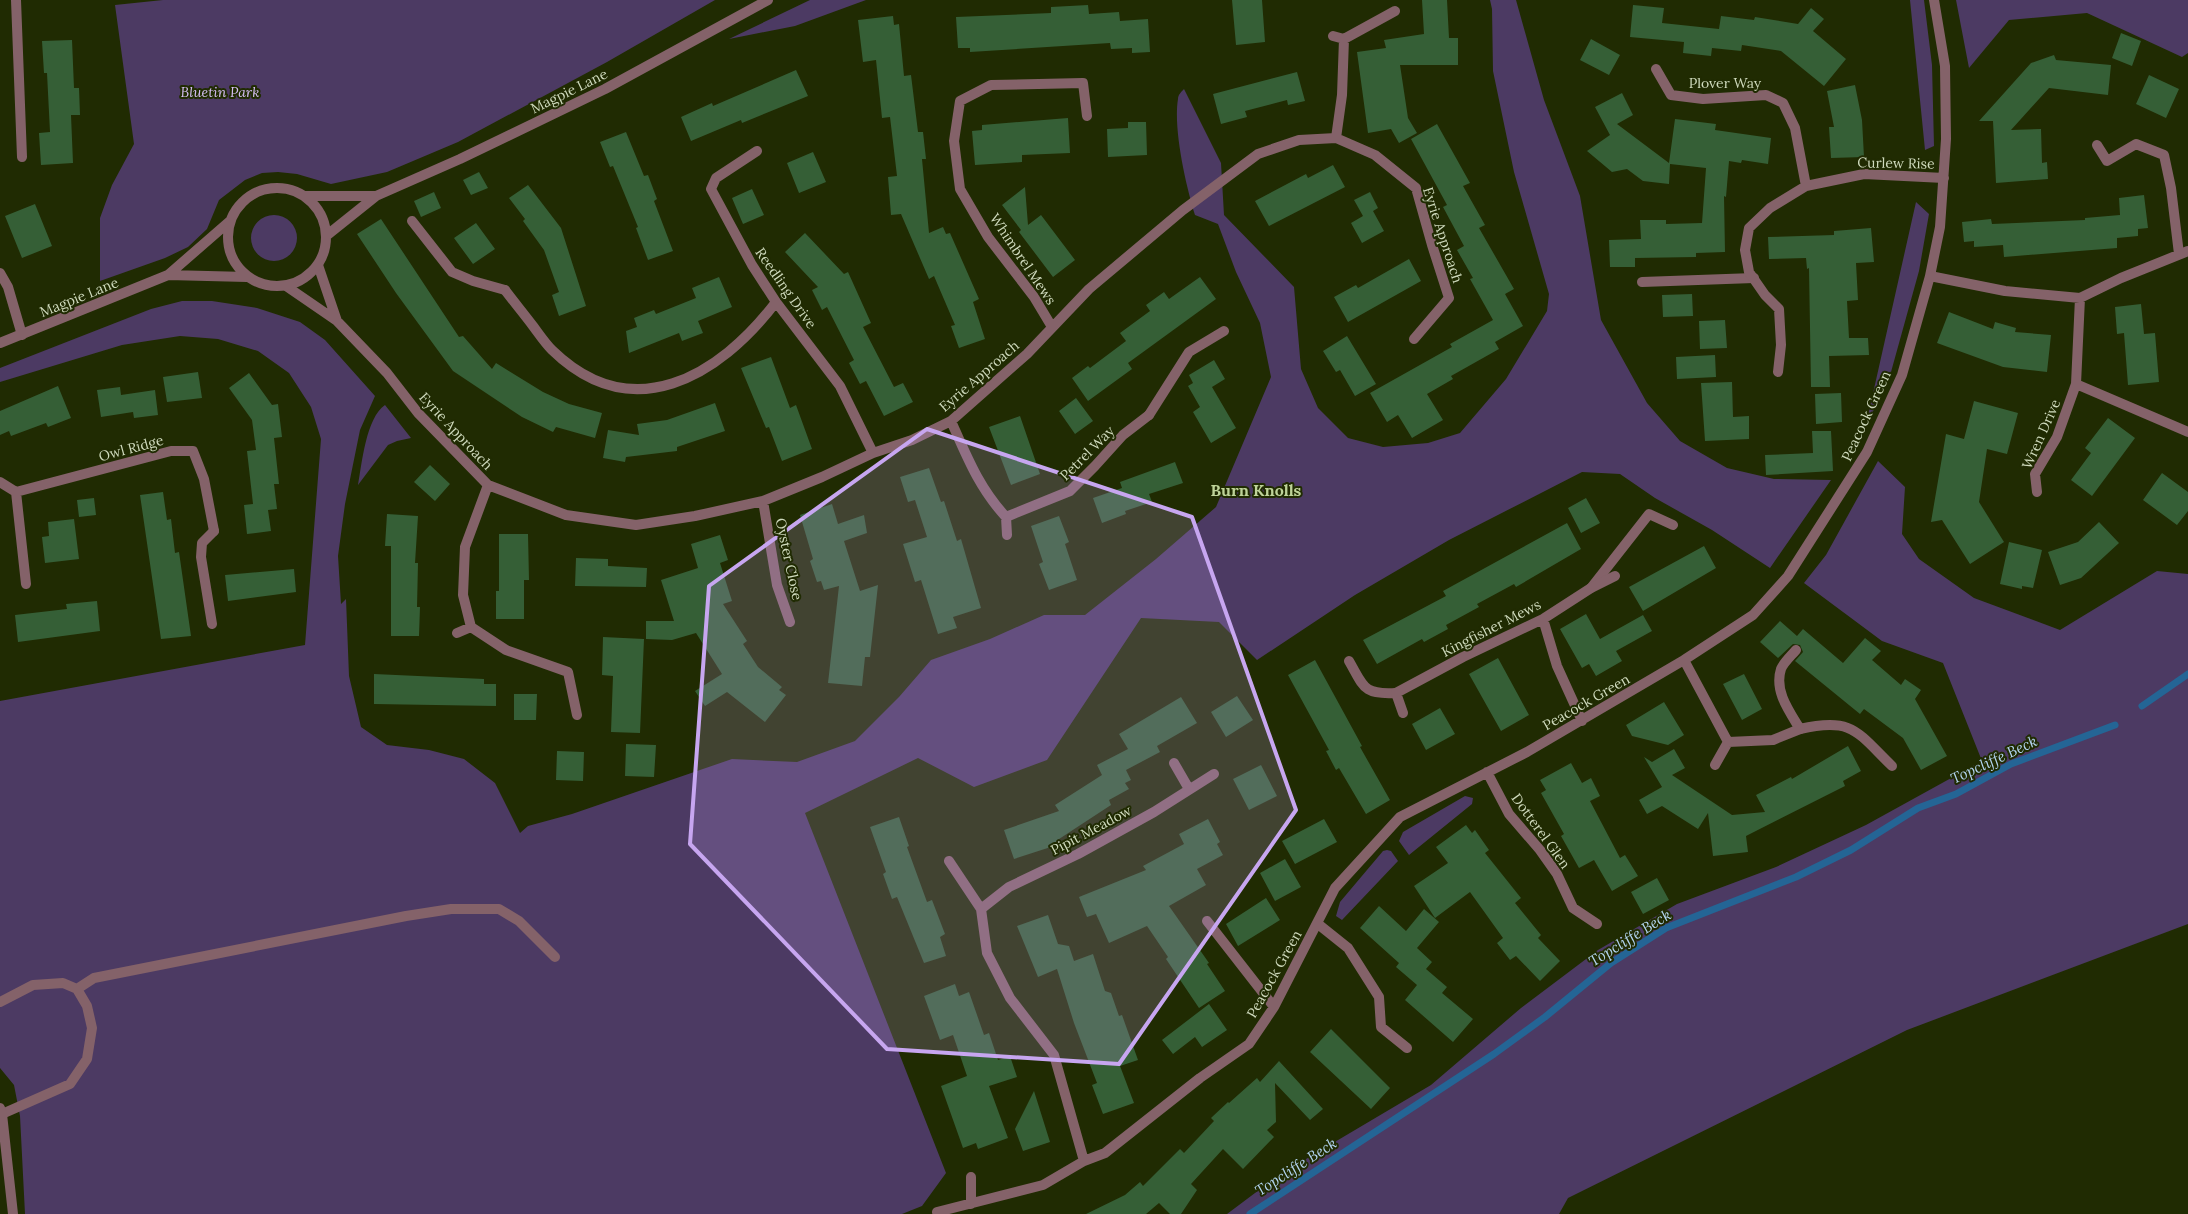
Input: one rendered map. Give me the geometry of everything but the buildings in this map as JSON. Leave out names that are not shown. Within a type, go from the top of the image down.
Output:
[{"type":"street","points":[[16,0],[22,156]]},
{"type":"street","name":"Magpie Lane","points":[[326,236],[376,196],[460,159],[605,89],[768,0]]},
{"type":"street","name":"Peacock Green","points":[[937,1212],[1044,1185],[1084,1161],[1105,1153],[1200,1078],[1249,1044],[1274,1007],[1335,888],[1400,817],[1527,752],[1684,660],[1753,615],[1788,576],[1867,452],[1902,375],[1930,276],[1940,227],[1946,139],[1945,66],[1934,0]]},
{"type":"street","points":[[1333,36],[1344,39],[1395,12]]},
{"type":"street","points":[[1336,138],[1342,95],[1344,39]]},
{"type":"street","name":"Plover Way","points":[[1656,69],[1671,96],[1703,99],[1766,95],[1783,103],[1795,128],[1806,186]]},
{"type":"street","name":"Whimbrel Mews","points":[[1052,327],[1034,297],[988,237],[960,189],[954,141],[960,102],[991,85],[1083,83],[1087,116]]},
{"type":"street","name":"Eyrie Approach","points":[[286,286],[338,321],[386,373],[418,413],[488,485],[566,515],[636,525],[695,516],[763,502],[873,453],[912,440],[951,420],[1026,354],[1089,289],[1183,210],[1258,154],[1299,140],[1336,138],[1375,155],[1416,188],[1449,298],[1414,339]]},
{"type":"street","points":[[1930,276],[2005,291],[2080,298],[2184,252],[2164,156],[2136,144],[2107,161],[2097,145]]},
{"type":"street","name":"Reedling Drive","points":[[757,151],[716,178],[711,189],[739,243],[776,302],[840,386],[873,453]]},
{"type":"street","name":"Curlew Rise","points":[[1778,372],[1781,346],[1779,309],[1765,295],[1749,272],[1745,250],[1750,228],[1770,208],[1806,186],[1864,174],[1944,178]]},
{"type":"street","points":[[283,188],[304,196],[320,213],[326,236],[324,251],[318,265],[306,277],[286,286],[264,285],[247,277],[236,266],[229,252],[227,236],[230,221],[242,202],[261,190],[283,188]]},
{"type":"street","name":"Magpie Lane","points":[[304,196],[376,196]]},
{"type":"street","name":"Magpie Lane","points":[[0,343],[168,275],[230,221]]},
{"type":"street","points":[[412,221],[452,272],[505,290],[551,349],[577,370],[609,386],[638,389],[674,384],[705,370],[759,324],[776,302]]},
{"type":"street","name":"Eyrie Approach","points":[[318,265],[338,321]]},
{"type":"street","points":[[0,273],[8,287],[22,335]]},
{"type":"street","name":"Magpie Lane","points":[[168,275],[247,277]]},
{"type":"street","points":[[1642,282],[1754,278]]},
{"type":"street","name":"Wren Drive","points":[[2037,492],[2036,474],[2057,437],[2076,384],[2080,298]]},
{"type":"street","name":"Petrel Way","points":[[1006,518],[1070,491],[1096,466],[1122,435],[1149,415],[1189,352],[1224,331]]},
{"type":"street","points":[[2076,384],[2188,432]]},
{"type":"street","points":[[951,420],[970,466],[989,499],[1006,518],[1007,535]]},
{"type":"street","name":"Owl Ridge","points":[[16,492],[171,451],[193,451],[204,479],[214,530],[202,543],[201,557],[212,624]]},
{"type":"street","points":[[0,482],[16,492],[26,584]]},
{"type":"street","points":[[488,485],[464,547],[463,595],[471,627],[506,650],[568,672],[577,715]]},
{"type":"street","name":"Oyster Close","points":[[763,502],[777,585],[790,622]]},
{"type":"street","points":[[1590,588],[1649,514],[1673,525]]},
{"type":"street","name":"Kingfisher Mews","points":[[1396,693],[1463,657],[1542,619],[1590,588],[1615,576]]},
{"type":"street","points":[[1542,619],[1557,666],[1582,721]]},
{"type":"street","points":[[458,633],[471,627]]},
{"type":"street","points":[[1796,650],[1782,668],[1779,682],[1784,702],[1800,729]]},
{"type":"street","points":[[1684,660],[1728,742]]},
{"type":"street","points":[[1349,661],[1364,687],[1374,694],[1396,693],[1403,713]]},
{"type":"street","points":[[1728,742],[1773,740],[1800,729],[1836,724],[1854,730],[1892,766]]},
{"type":"street","points":[[1715,765],[1728,742]]},
{"type":"street","points":[[1174,763],[1189,790]]},
{"type":"street","name":"Dotterel Glen","points":[[1487,772],[1509,814],[1540,850],[1557,874],[1573,908],[1597,924]]},
{"type":"street","name":"Pipit Meadow","points":[[981,909],[1009,887],[1078,854],[1154,812],[1214,774]]},
{"type":"street","points":[[949,860],[981,909],[987,953],[1010,998],[1054,1055],[1084,1161]]},
{"type":"street","points":[[77,989],[94,978],[406,916],[451,909],[499,909],[519,921],[555,957]]},
{"type":"street","points":[[1207,921],[1274,1007]]},
{"type":"street","points":[[1318,924],[1348,948],[1379,997],[1380,1028],[1406,1048]]},
{"type":"street","points":[[0,1002],[33,985],[63,983],[77,989],[87,1006],[92,1028],[87,1059],[70,1084],[1,1111],[13,1214]]},
{"type":"street","points":[[971,1177],[971,1204]]},
{"type":"highlighted area","points":[[927,429],[1192,517],[1296,810],[1119,1064],[887,1049],[690,844],[709,586]]},
{"type":"green space","name":"Bluetin Park","points":[[163,0],[715,0],[607,62],[458,142],[387,172],[331,184],[297,174],[278,172],[262,173],[245,180],[219,200],[207,229],[188,247],[165,258],[100,281],[100,218],[112,185],[134,144],[115,5]]},
{"type":"green space","points":[[810,0],[866,0],[795,26],[729,39]]},
{"type":"green space","points":[[1490,0],[1516,0],[1544,100],[1580,196],[1601,320],[1647,403],[1680,441],[1727,468],[1774,479],[1831,480],[1770,568],[1712,530],[1655,498],[1620,474],[1582,472],[1449,540],[1355,595],[1257,660],[1219,622],[1141,618],[1047,760],[974,787],[918,758],[805,813],[946,1173],[922,1206],[902,1214],[25,1214],[20,1116],[14,1085],[0,1068],[0,701],[305,645],[321,439],[311,407],[289,373],[258,351],[218,339],[180,336],[122,345],[0,382],[0,368],[151,309],[182,301],[212,301],[257,308],[300,322],[325,340],[375,396],[360,430],[345,504],[338,556],[341,604],[346,599],[349,676],[361,727],[387,745],[429,750],[464,759],[495,783],[520,833],[528,826],[572,814],[732,759],[797,762],[855,741],[899,697],[931,660],[990,639],[1044,615],[1085,615],[1156,559],[1216,507],[1271,377],[1260,323],[1236,272],[1218,224],[1195,215],[1184,173],[1177,126],[1178,98],[1184,89],[1221,163],[1224,215],[1294,287],[1301,369],[1318,408],[1348,438],[1383,447],[1428,443],[1460,433],[1506,379],[1547,311],[1549,294],[1514,172],[1493,71],[1492,9]]},
{"type":"green space","points":[[1910,0],[1924,0],[1932,65],[1934,146],[1925,150]]},
{"type":"green space","points":[[1956,0],[2188,0],[2188,53],[2182,57],[2087,13],[2009,20],[1969,68]]},
{"type":"green space","points":[[1916,202],[1929,214],[1919,271],[1891,372],[1865,429]]},
{"type":"green space","points":[[274,215],[287,219],[293,225],[297,238],[293,251],[287,257],[274,261],[261,257],[255,251],[251,238],[255,225],[261,219]]},
{"type":"green space","points":[[385,405],[411,438],[388,445],[358,485],[369,430],[373,420]]},
{"type":"green space","points":[[1878,461],[1905,487],[1902,534],[1919,559],[1974,598],[2060,630],[2157,571],[2188,574],[2188,924],[1907,1030],[1568,1198],[1559,1214],[1227,1214],[1279,1175],[1431,1085],[1521,1008],[1598,950],[1677,904],[1776,867],[1866,825],[1982,761],[1943,663],[1882,641],[1804,583],[1826,555]]},
{"type":"green space","points":[[1465,796],[1473,798],[1472,804],[1409,855],[1399,841],[1403,832]]},
{"type":"green space","points":[[1383,851],[1391,851],[1398,861],[1342,920],[1336,916],[1340,902]]},
{"type":"waterway","name":"Topcliffe Beck","points":[[2142,706],[2188,674]]},
{"type":"waterway","name":"Topcliffe Beck","points":[[1250,1214],[1494,1054],[1545,1017],[1611,963],[1666,928],[1796,877],[1851,850],[1918,808],[1956,794],[2011,764],[2115,725]]},
{"type":"district","name":"Burn Knolls","points":[[1256,490]]}]
